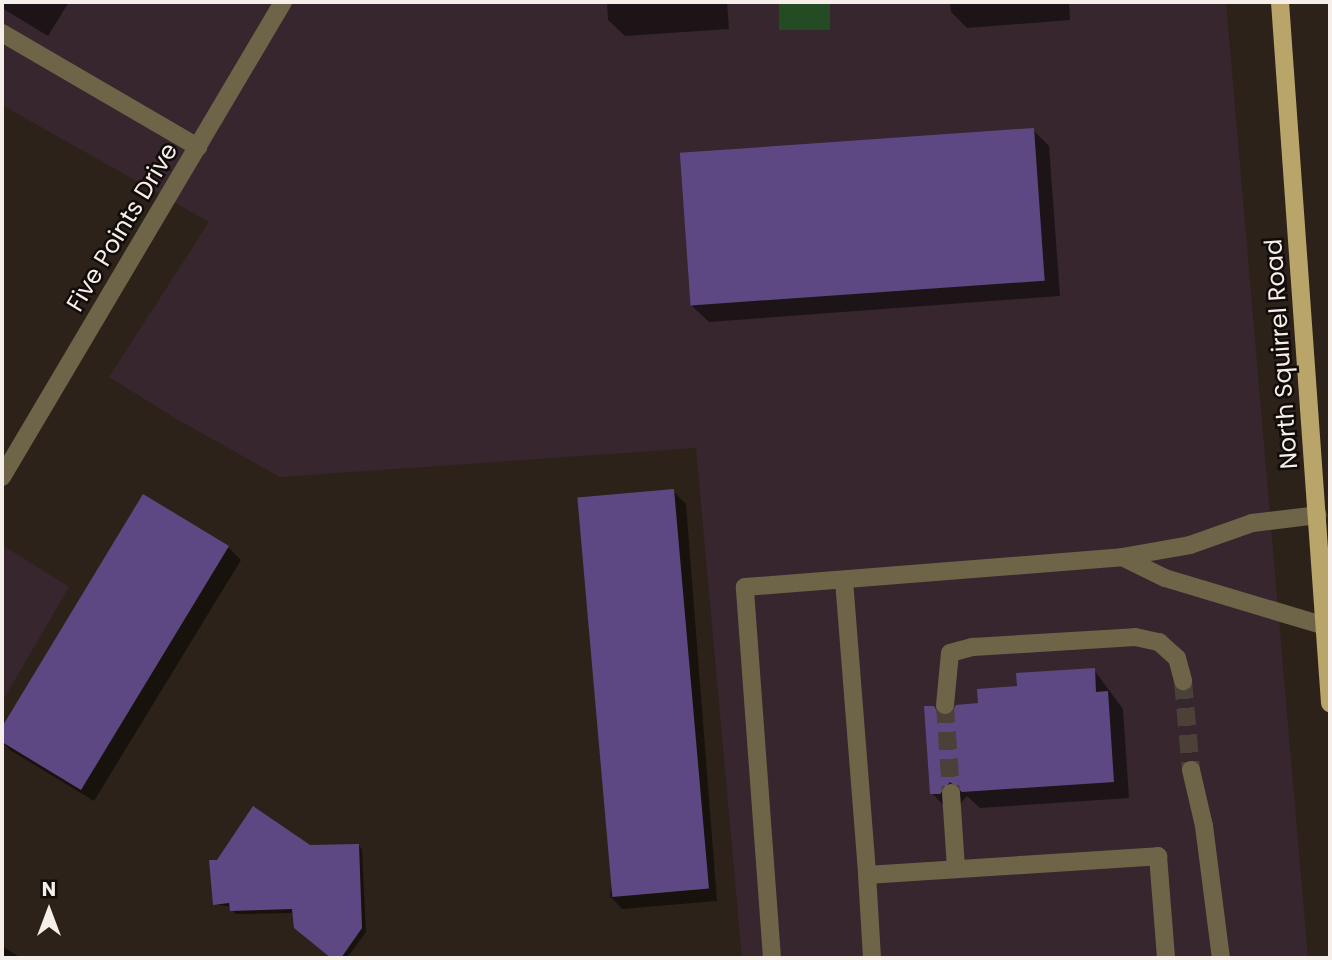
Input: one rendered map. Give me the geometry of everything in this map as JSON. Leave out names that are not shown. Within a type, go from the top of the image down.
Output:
[{"type":"main road","name":"North Squirrel Road","points":[[1280,2],[1330,704]]},
{"type":"street","name":"Five Points Drive","points":[[2,477],[283,2]]},
{"type":"street","points":[[2,33],[198,147]]},
{"type":"street","points":[[772,958],[745,587],[1122,557],[1202,542],[1252,523],[1318,515]]},
{"type":"street","points":[[1122,557],[1164,578],[1325,626]]},
{"type":"street","points":[[844,580],[872,958]]},
{"type":"street","points":[[945,705],[950,653],[973,647],[1135,637],[1159,642],[1177,658],[1183,681]]},
{"type":"street","points":[[1192,770],[1204,826],[1221,958]]},
{"type":"street","points":[[951,793],[956,869]]},
{"type":"street","points":[[867,875],[1158,856],[1166,958]]},
{"type":"shaded area","points":[[2,2],[1226,2],[1308,958],[742,958],[696,448],[280,477],[173,417],[109,377],[209,222],[2,105]]},
{"type":"shaded area","points":[[2,545],[69,587],[2,702]]},
{"type":"green space","points":[[779,2],[830,2],[830,30],[779,30]]},
{"type":"building","points":[[1034,128],[1045,281],[691,305],[680,153]]},
{"type":"building","points":[[674,489],[709,888],[612,897],[577,497]]},
{"type":"building","points":[[143,494],[229,546],[81,790],[2,742],[2,727]]},
{"type":"building","points":[[1095,668],[1096,692],[1108,691],[1114,782],[962,792],[950,782],[940,794],[930,794],[924,706],[934,706],[939,715],[949,716],[956,705],[978,703],[977,689],[1017,686],[1016,673]]},
{"type":"building","points":[[253,806],[310,845],[359,844],[362,928],[341,958],[331,958],[294,928],[292,909],[230,911],[229,903],[213,905],[209,860],[217,860]]},
{"type":"tunnel","points":[[1183,681],[1191,770]]},
{"type":"tunnel","points":[[945,705],[951,793]]}]
